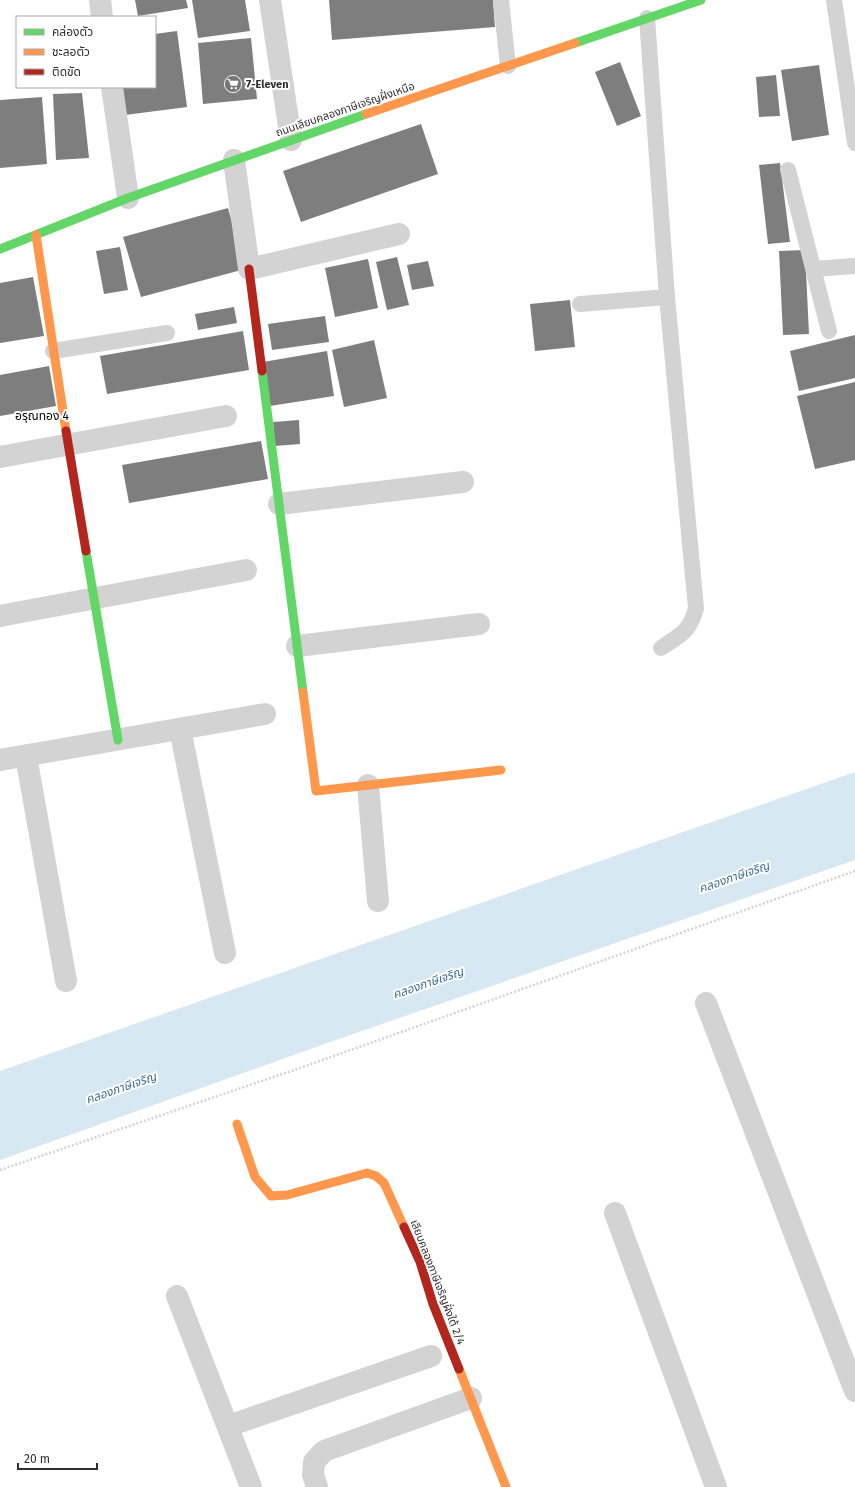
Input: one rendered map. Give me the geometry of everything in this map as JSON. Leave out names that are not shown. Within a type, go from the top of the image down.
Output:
[{"type":"street","points":[[100,0],[102,16]]},
{"type":"street","points":[[270,0],[291,140]]},
{"type":"street","name":"ถนนเลียบคลองภาษีเจริญฝั่งเหนือ","points":[[0,249],[128,198],[234,160],[647,18],[670,5],[701,0]]},
{"type":"street","points":[[112,88],[128,198]]},
{"type":"street","points":[[234,160],[316,791],[501,770]]},
{"type":"street","points":[[248,268],[399,234]]},
{"type":"street","points":[[36,235],[68,445],[118,740]]},
{"type":"street","points":[[0,458],[226,416]]},
{"type":"street","points":[[279,504],[463,482]]},
{"type":"street","points":[[0,616],[246,570]]},
{"type":"street","points":[[297,646],[479,624]]},
{"type":"street","points":[[0,760],[265,714]]},
{"type":"street","points":[[180,729],[225,953]]},
{"type":"street","points":[[26,756],[66,981]]},
{"type":"street","points":[[368,785],[378,901]]},
{"type":"street","points":[[706,1003],[855,1391]]},
{"type":"street","name":"เลียบคลองภาษีเจริญฝั่งใต้ 2/4","points":[[236,1124],[255,1177],[271,1196],[287,1195],[367,1173],[376,1176],[384,1183],[420,1262],[433,1304],[506,1487]]},
{"type":"street","points":[[615,1213],[716,1487]]},
{"type":"street","points":[[177,1296],[251,1487]]},
{"type":"street","points":[[228,1426],[431,1356]]},
{"type":"street","points":[[317,1487],[313,1475],[314,1462],[324,1451],[471,1398]]},
{"type":"lane","points":[[501,0],[508,66]]},
{"type":"lane","points":[[834,0],[855,143]]},
{"type":"lane","points":[[647,18],[667,297],[696,608],[693,620],[686,631],[661,648]]},
{"type":"lane","points":[[788,170],[829,331]]},
{"type":"lane","points":[[813,269],[855,266]]},
{"type":"lane","points":[[580,304],[667,297]]},
{"type":"lane","points":[[53,351],[167,332]]},
{"type":"path","points":[[0,1170],[297,1069],[855,871]]},
{"type":"water","name":"คลองภาษีเจริญ","points":[[855,772],[855,860],[333,1041],[0,1160],[0,1071]]},
{"type":"building","points":[[135,0],[186,0],[188,8],[138,16]]},
{"type":"building","points":[[192,0],[245,0],[250,31],[198,38]]},
{"type":"building","points":[[329,0],[493,0],[495,27],[332,40]]},
{"type":"building","points":[[177,31],[187,107],[125,115],[121,88],[156,88],[156,34]]},
{"type":"building","points":[[251,38],[257,99],[203,104],[198,43]]},
{"type":"building","points":[[620,62],[641,116],[617,126],[595,72]]},
{"type":"building","points":[[819,65],[829,135],[792,141],[781,70]]},
{"type":"building","points":[[776,75],[780,116],[759,117],[756,77]]},
{"type":"building","points":[[82,93],[89,158],[56,160],[53,94]]},
{"type":"building","points":[[42,97],[47,164],[0,168],[0,100]]},
{"type":"building","points":[[421,124],[438,174],[301,222],[283,171]]},
{"type":"building","points":[[780,163],[790,242],[768,244],[759,165]]},
{"type":"building","points":[[228,208],[245,269],[141,297],[123,237]]},
{"type":"building","points":[[120,247],[128,290],[104,294],[96,251]]},
{"type":"building","points":[[805,250],[809,334],[783,335],[779,251]]},
{"type":"building","points":[[397,257],[409,305],[387,310],[376,262]]},
{"type":"building","points":[[368,259],[378,308],[335,317],[325,268]]},
{"type":"building","points":[[428,261],[434,286],[412,290],[407,265]]},
{"type":"building","points":[[33,277],[44,336],[0,343],[0,283]]},
{"type":"building","points":[[570,300],[575,347],[535,351],[530,304]]},
{"type":"building","points":[[234,307],[237,323],[198,330],[195,314]]},
{"type":"building","points":[[325,316],[329,342],[272,350],[268,324]]},
{"type":"building","points":[[243,331],[249,370],[107,394],[100,356]]},
{"type":"building","points":[[855,335],[855,378],[799,391],[790,351]]},
{"type":"building","points":[[374,340],[387,398],[344,407],[332,350]]},
{"type":"building","points":[[327,351],[334,396],[270,406],[263,362]]},
{"type":"building","points":[[49,366],[56,406],[0,416],[0,375]]},
{"type":"building","points":[[855,382],[855,460],[815,469],[797,396]]},
{"type":"building","points":[[299,420],[300,444],[275,446],[273,422]]},
{"type":"building","points":[[261,441],[268,479],[129,503],[122,465]]},
{"type":"traffic: fast","points":[[575,43],[701,0]]},
{"type":"traffic: fast","points":[[0,249],[128,198],[366,114]]},
{"type":"traffic: fast","points":[[262,371],[303,692]]},
{"type":"traffic: fast","points":[[86,551],[118,740]]},
{"type":"traffic: slow","points":[[366,114],[575,43]]},
{"type":"traffic: slow","points":[[36,235],[66,431]]},
{"type":"traffic: slow","points":[[303,692],[316,791],[501,770]]},
{"type":"traffic: slow","points":[[237,1124],[255,1177],[271,1196],[287,1195],[367,1173],[376,1176],[384,1183],[404,1227]]},
{"type":"traffic: slow","points":[[459,1369],[506,1487]]},
{"type":"traffic: jam","points":[[249,269],[262,371]]},
{"type":"traffic: jam","points":[[66,431],[86,551]]},
{"type":"traffic: jam","points":[[404,1227],[420,1262],[433,1304],[459,1369]]},
{"type":"place","name":"7-Eleven","points":[[233,84]]},
{"type":"district","name":"อรุณทอง 4","points":[[42,416]]}]
